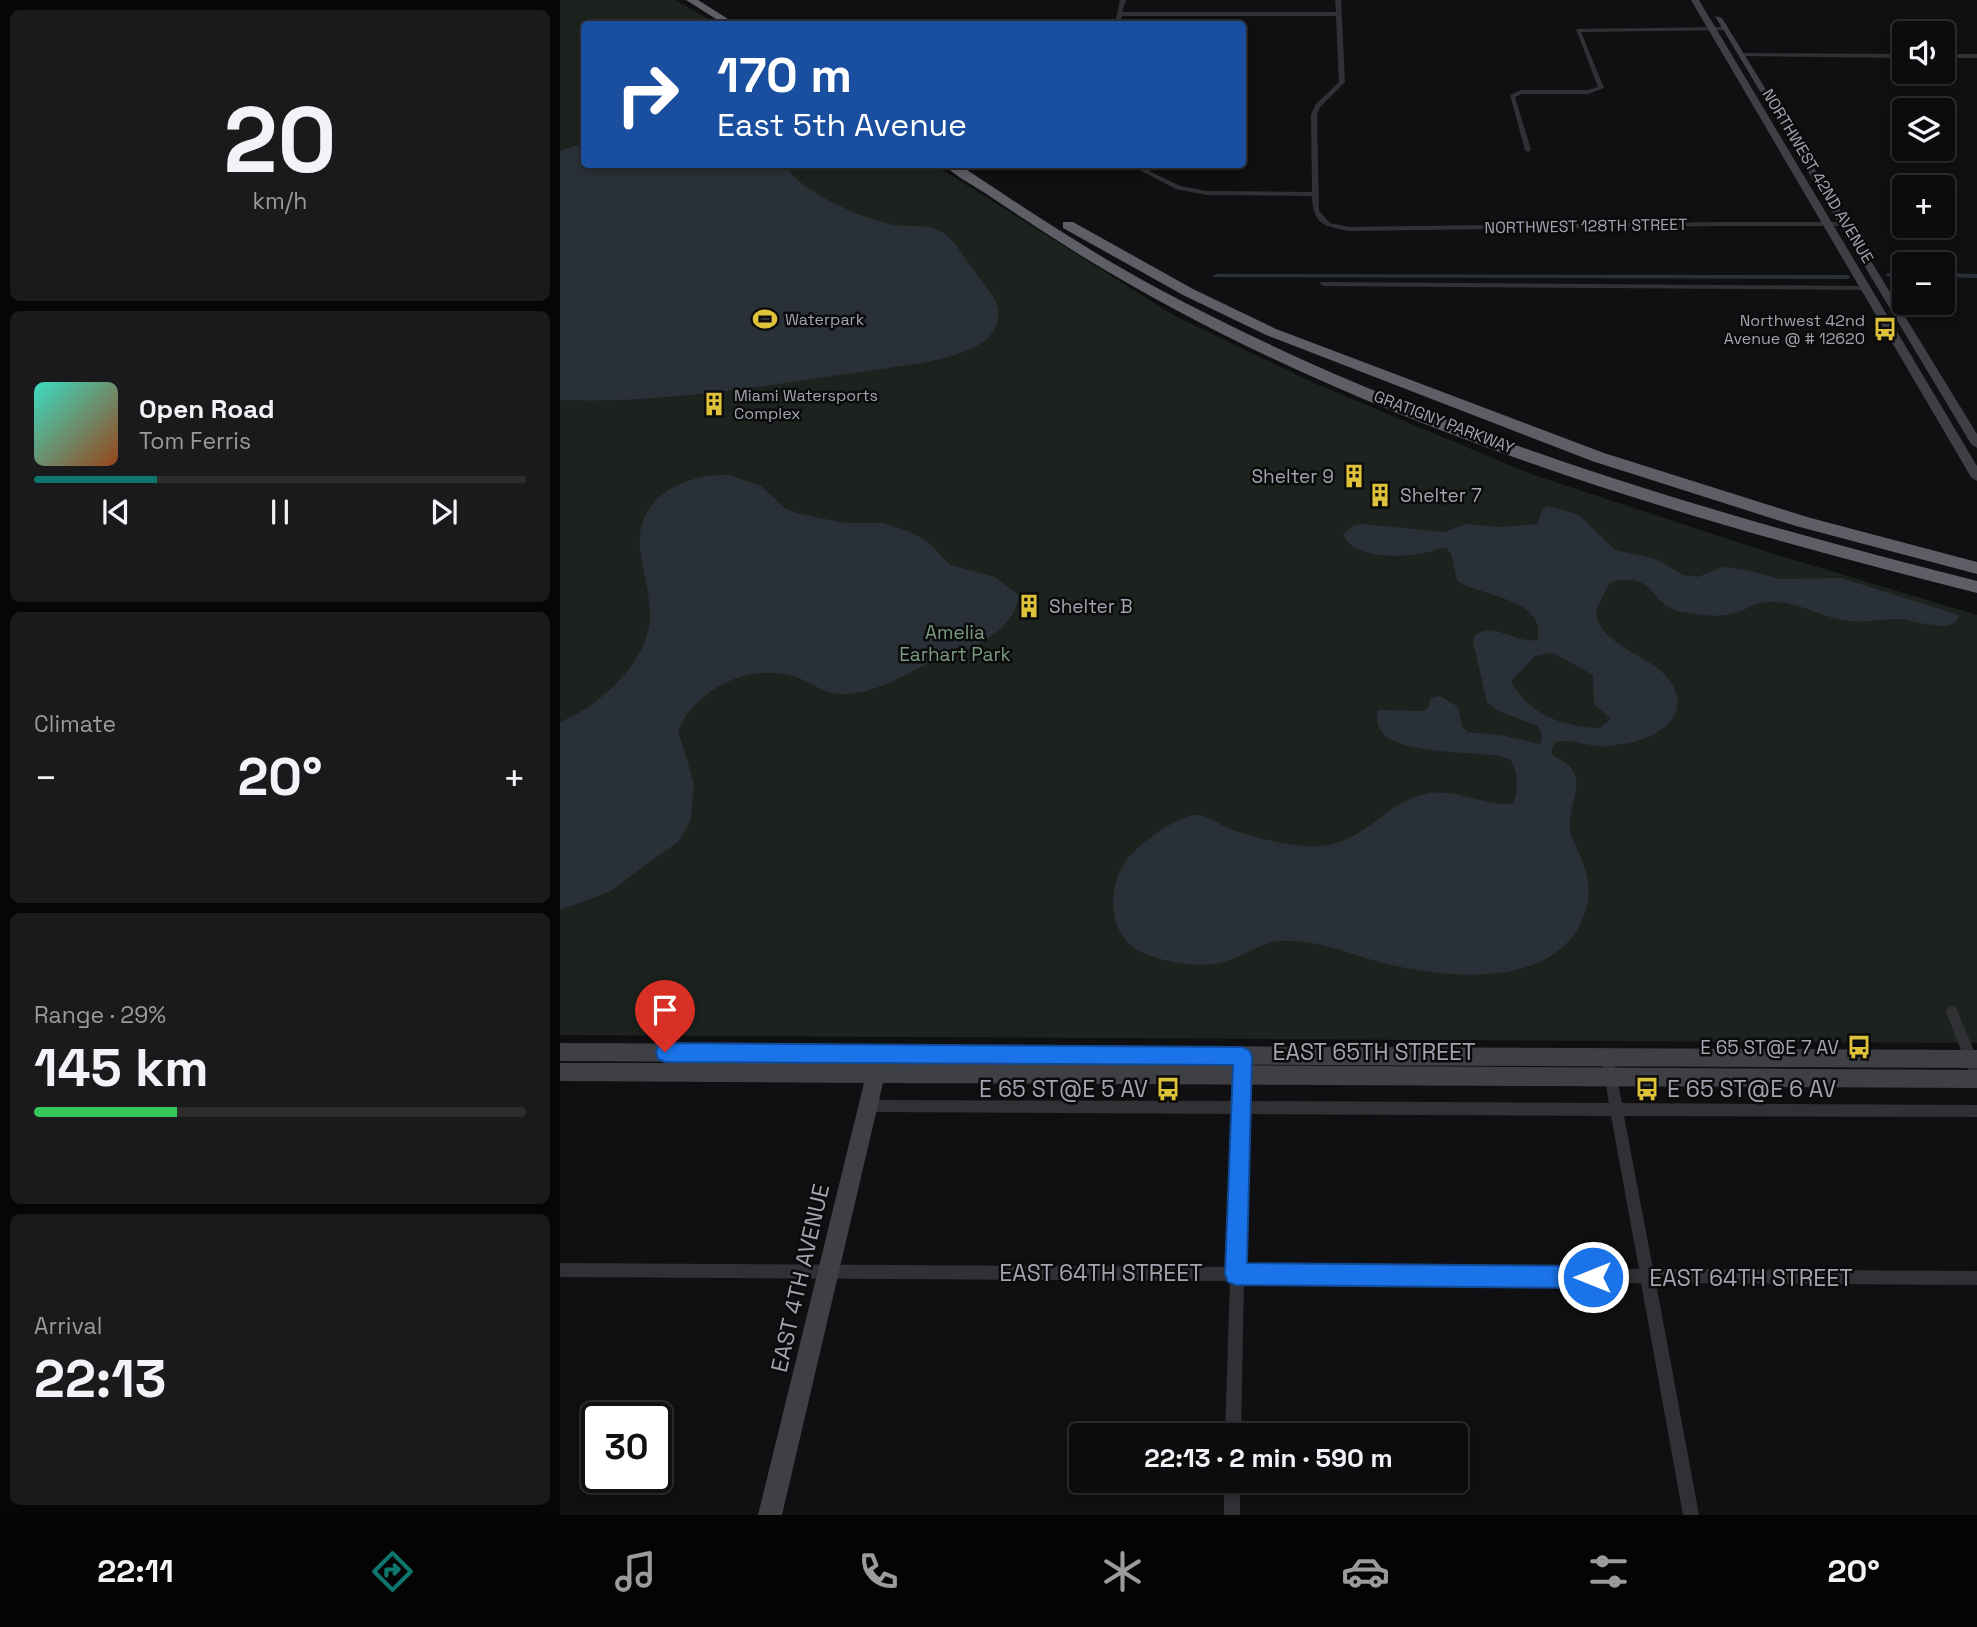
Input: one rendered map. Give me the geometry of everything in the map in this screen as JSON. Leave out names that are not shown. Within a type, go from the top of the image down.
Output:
[{"type":"highway","points":[[691,0],[734,21]]},
{"type":"highway","points":[[710,0],[735,21]]},
{"type":"highway","name":"GRATIGNY PARKWAY","points":[[955,168],[1153,292],[1236,334],[1384,399],[1518,451],[1672,502],[1888,565],[1977,587]]},
{"type":"highway","name":"GRATIGNY PARKWAY","points":[[978,168],[1124,257],[1271,332],[1598,457],[1802,522],[1977,568]]},
{"type":"main road","name":"NORTHWEST 42ND AVENUE","points":[[1695,0],[1977,477]]},
{"type":"main road","name":"NORTHWEST 42ND AVENUE","points":[[1706,0],[1977,444]]},
{"type":"main road","points":[[1728,55],[1741,55]]},
{"type":"main road","points":[[1787,156],[1802,155]]},
{"type":"main road","points":[[1807,188],[1822,188]]},
{"type":"main road","points":[[1914,371],[1933,371]]},
{"type":"main road","name":"EAST 65TH STREET","points":[[560,1052],[1607,1058],[1975,1064]]},
{"type":"main road","name":"EAST 4TH AVENUE","points":[[770,1515],[881,1054]]},
{"type":"main road","name":"EAST 65TH STREET","points":[[560,1072],[1977,1079]]},
{"type":"street","points":[[1118,21],[1123,0]]},
{"type":"street","points":[[1138,168],[1178,188],[1207,192],[1316,194],[1314,115],[1317,107],[1338,88],[1344,73],[1338,0]]},
{"type":"street","points":[[1120,14],[1339,14]]},
{"type":"street","points":[[1219,21],[1220,14]]},
{"type":"street","points":[[1528,150],[1513,96],[1521,92],[1588,92],[1601,88],[1577,32],[1581,29],[1725,29]]},
{"type":"street","points":[[1741,55],[1892,56]]},
{"type":"street","points":[[1955,56],[1977,56]]},
{"type":"street","points":[[1144,171],[1151,168]]},
{"type":"street","name":"NORTHWEST 128TH STREET","points":[[1316,194],[1318,215],[1328,225],[1349,229],[1535,229],[1613,224],[1844,224]]},
{"type":"street","points":[[1325,284],[1865,288]]},
{"type":"street","points":[[1952,1012],[1975,1064]]},
{"type":"street","points":[[1233,1423],[1242,1056]]},
{"type":"street","points":[[1607,1058],[1691,1515]]},
{"type":"street","points":[[868,1106],[1977,1111]]},
{"type":"street","name":"EAST 64TH STREET","points":[[560,1270],[1977,1278]]},
{"type":"street","points":[[1232,1515],[1233,1493]]},
{"type":"green space","name":"Amelia Earhart Park","points":[[560,0],[675,0],[713,21],[581,21],[581,168],[940,168],[1175,316],[1314,383],[1531,474],[1758,549],[1977,615],[1977,1043],[560,1035]]},
{"type":"shaded area","name":"Waterpark","points":[[581,144],[581,168],[788,168],[792,175],[816,194],[848,210],[890,224],[942,232],[952,241],[993,296],[998,309],[997,325],[988,337],[975,347],[938,360],[683,396],[560,400],[560,151]]},
{"type":"shaded area","points":[[713,475],[729,475],[761,486],[786,509],[800,514],[845,523],[883,523],[911,532],[929,543],[950,565],[995,577],[1018,595],[1016,605],[1005,624],[977,645],[869,690],[847,694],[832,693],[793,676],[759,673],[725,683],[710,692],[686,716],[678,731],[694,783],[691,820],[679,841],[609,892],[560,910],[560,722],[606,694],[632,665],[641,649],[648,632],[650,615],[640,546],[641,529],[646,514],[655,501],[681,483]]},
{"type":"shaded area","points":[[1548,506],[1579,515],[1615,550],[1656,559],[1683,575],[1698,577],[1722,567],[1747,570],[1779,579],[1841,578],[1959,615],[1950,625],[1942,626],[1897,619],[1855,621],[1776,602],[1761,603],[1729,615],[1702,615],[1671,609],[1639,582],[1614,581],[1607,588],[1597,611],[1598,623],[1616,642],[1664,674],[1678,699],[1677,709],[1672,719],[1654,734],[1628,743],[1605,747],[1571,741],[1555,742],[1551,753],[1568,765],[1575,774],[1576,791],[1570,830],[1587,874],[1589,895],[1577,930],[1561,948],[1542,961],[1494,974],[1469,975],[1396,966],[1305,942],[1271,943],[1229,960],[1201,965],[1161,959],[1131,946],[1117,924],[1114,912],[1113,898],[1120,872],[1132,854],[1154,834],[1189,816],[1201,815],[1258,838],[1302,846],[1323,846],[1355,835],[1394,808],[1425,794],[1447,793],[1513,804],[1517,782],[1511,760],[1498,756],[1408,746],[1390,739],[1379,727],[1378,710],[1422,711],[1428,708],[1431,698],[1440,696],[1458,707],[1462,727],[1468,732],[1506,736],[1540,744],[1542,736],[1538,726],[1498,711],[1487,702],[1473,642],[1474,636],[1489,630],[1521,639],[1537,640],[1538,626],[1532,616],[1523,607],[1457,581],[1451,553],[1446,548],[1388,556],[1356,548],[1343,534],[1352,526],[1362,524],[1444,532],[1466,524],[1498,527],[1538,524],[1542,510]],"holes":[[[1553,653],[1593,675],[1594,704],[1611,719],[1600,728],[1573,725],[1548,717],[1528,703],[1511,681],[1535,656]]]},
{"type":"waterway","points":[[1955,275],[1977,276]]},
{"type":"waterway","points":[[1216,276],[1847,277]]},
{"type":"place","name":"Waterpark","points":[[765,319]]},
{"type":"place","name":"Northwest 42nd Avenue @ # 12620","points":[[1885,329]]},
{"type":"place","name":"Miami Watersports Complex","points":[[714,404]]},
{"type":"place","name":"Shelter 9","points":[[1354,476]]},
{"type":"place","name":"Shelter 7","points":[[1380,495]]},
{"type":"place","name":"Shelter B","points":[[1029,606]]},
{"type":"place","name":"E 65 ST@E 7 AV","points":[[1859,1047]]},
{"type":"place","name":"E 65 ST@E 5 AV","points":[[1168,1089]]},
{"type":"place","name":"E 65 ST@E 6 AV","points":[[1647,1089]]},
{"type":"route","points":[[665,1052],[1242,1056],[1236,1274],[1593,1277]]}]
